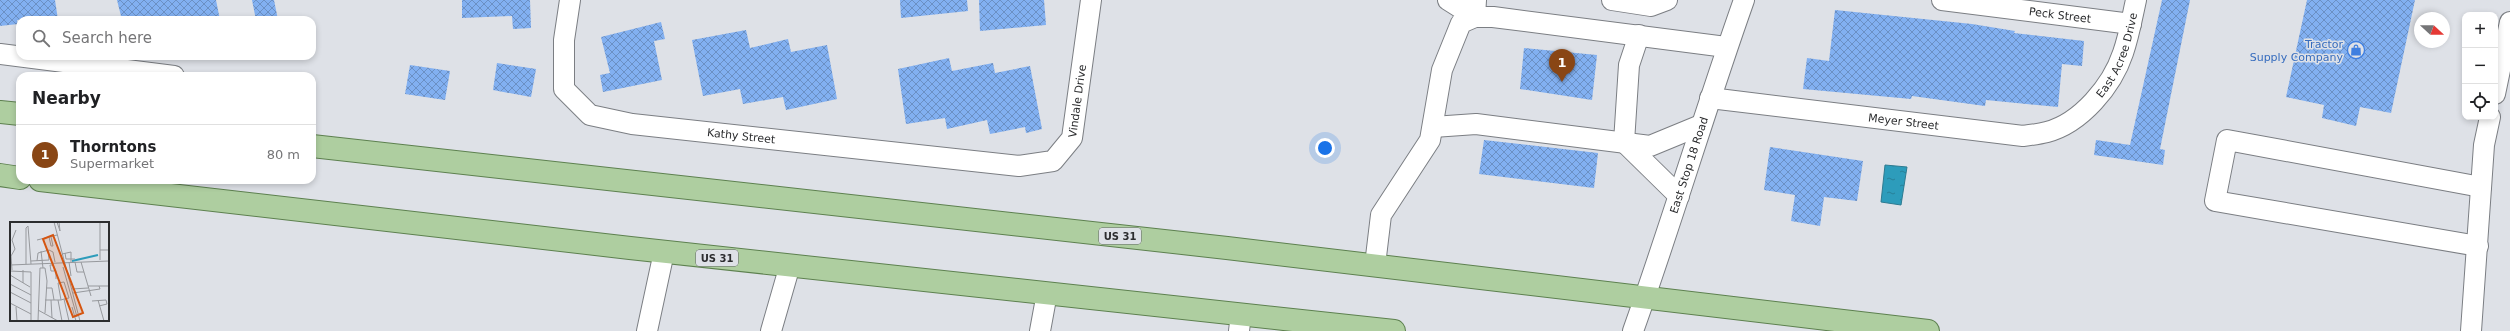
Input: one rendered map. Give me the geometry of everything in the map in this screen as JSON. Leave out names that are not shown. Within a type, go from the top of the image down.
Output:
[{"type":"main road","points":[[0,112],[16,114]]},
{"type":"main road","name":"US 31","points":[[316,146],[1375,265],[1928,331]]},
{"type":"main road","points":[[0,175],[16,177]]},
{"type":"main road","name":"US 31","points":[[75,184],[664,252],[1048,293],[1240,323],[1394,331]]},
{"type":"street","name":"Kathy Street","points":[[570,0],[564,40],[564,89],[590,115],[632,124],[1019,166]]},
{"type":"street","name":"Vindale Drive","points":[[1019,166],[1053,161],[1072,138],[1091,0]]},
{"type":"street","points":[[1448,0],[1476,8],[1639,35],[1726,47]]},
{"type":"street","points":[[1612,0],[1651,6],[1659,5],[1667,0]]},
{"type":"street","name":"East Stop 18 Road","points":[[1633,331],[1679,196],[1726,47],[1744,0]]},
{"type":"street","name":"Peck Street","points":[[1942,0],[2131,24]]},
{"type":"street","name":"East Acree Drive","points":[[2090,106],[2110,78],[2123,55],[2136,0]]},
{"type":"street","points":[[1375,265],[1381,215],[1430,140],[1442,70],[1461,23],[1476,8]]},
{"type":"street","points":[[2497,84],[2510,22]]},
{"type":"street","points":[[1639,35],[1629,65],[1624,142],[1679,196]]},
{"type":"street","points":[[0,54],[16,56]]},
{"type":"street","points":[[47,60],[142,72]]},
{"type":"street","name":"Meyer Street","points":[[1710,98],[2023,136],[2047,132],[2060,126],[2090,106]]},
{"type":"street","points":[[2471,331],[2484,145],[2489,120]]},
{"type":"street","points":[[1433,127],[1476,124],[1650,146],[1701,125]]},
{"type":"street","points":[[2478,246],[2215,201],[2228,140],[2481,188]]},
{"type":"street","points":[[647,331],[664,252]]},
{"type":"street","points":[[771,331],[790,266]]},
{"type":"street","points":[[1040,331],[1048,293]]},
{"type":"water","points":[[1885,165],[1907,167],[1901,205],[1881,202]]},
{"type":"building","points":[[0,0],[55,0],[57,16],[16,16],[16,24],[0,26]]},
{"type":"building","points":[[117,0],[216,0],[219,16],[121,16]]},
{"type":"building","points":[[252,0],[274,0],[277,16],[255,16]]},
{"type":"building","points":[[462,0],[530,0],[531,28],[513,29],[512,16],[462,18]]},
{"type":"building","points":[[900,0],[967,0],[968,11],[901,18]]},
{"type":"building","points":[[979,0],[1044,0],[1046,25],[980,31]]},
{"type":"building","points":[[2162,0],[2190,0],[2160,149],[2165,150],[2163,165],[2094,155],[2096,140],[2130,145]]},
{"type":"building","points":[[2307,0],[2415,0],[2391,113],[2360,107],[2356,126],[2322,118],[2324,105],[2286,97]]},
{"type":"building","points":[[1835,10],[1972,24],[2015,31],[2014,33],[2084,41],[2082,66],[2062,64],[2058,107],[1986,100],[1985,106],[1912,96],[1911,99],[1803,89],[1807,58],[1829,61]]},
{"type":"building","points":[[661,22],[665,39],[654,41],[662,80],[603,92],[600,75],[610,73],[601,37]]},
{"type":"building","points":[[746,30],[750,48],[788,39],[791,52],[827,45],[837,99],[786,110],[783,97],[743,104],[740,89],[703,96],[692,40]]},
{"type":"building","points":[[1524,48],[1597,55],[1592,100],[1520,89]]},
{"type":"building","points":[[949,58],[952,71],[993,63],[995,73],[1030,66],[1042,129],[1026,133],[1025,127],[990,134],[987,120],[947,129],[945,118],[906,124],[898,69]]},
{"type":"building","points":[[497,63],[536,69],[531,97],[493,90]]},
{"type":"building","points":[[410,65],[450,71],[445,100],[405,94]]},
{"type":"building","points":[[1484,140],[1598,153],[1594,188],[1479,174]]},
{"type":"building","points":[[1770,147],[1863,161],[1857,201],[1824,197],[1820,226],[1791,221],[1795,195],[1764,190]]},
{"type":"place","name":"Tractor Supply Company","points":[[2356,50]]},
{"type":"place","name":"Thorntons","points":[[1562,82]]}]
